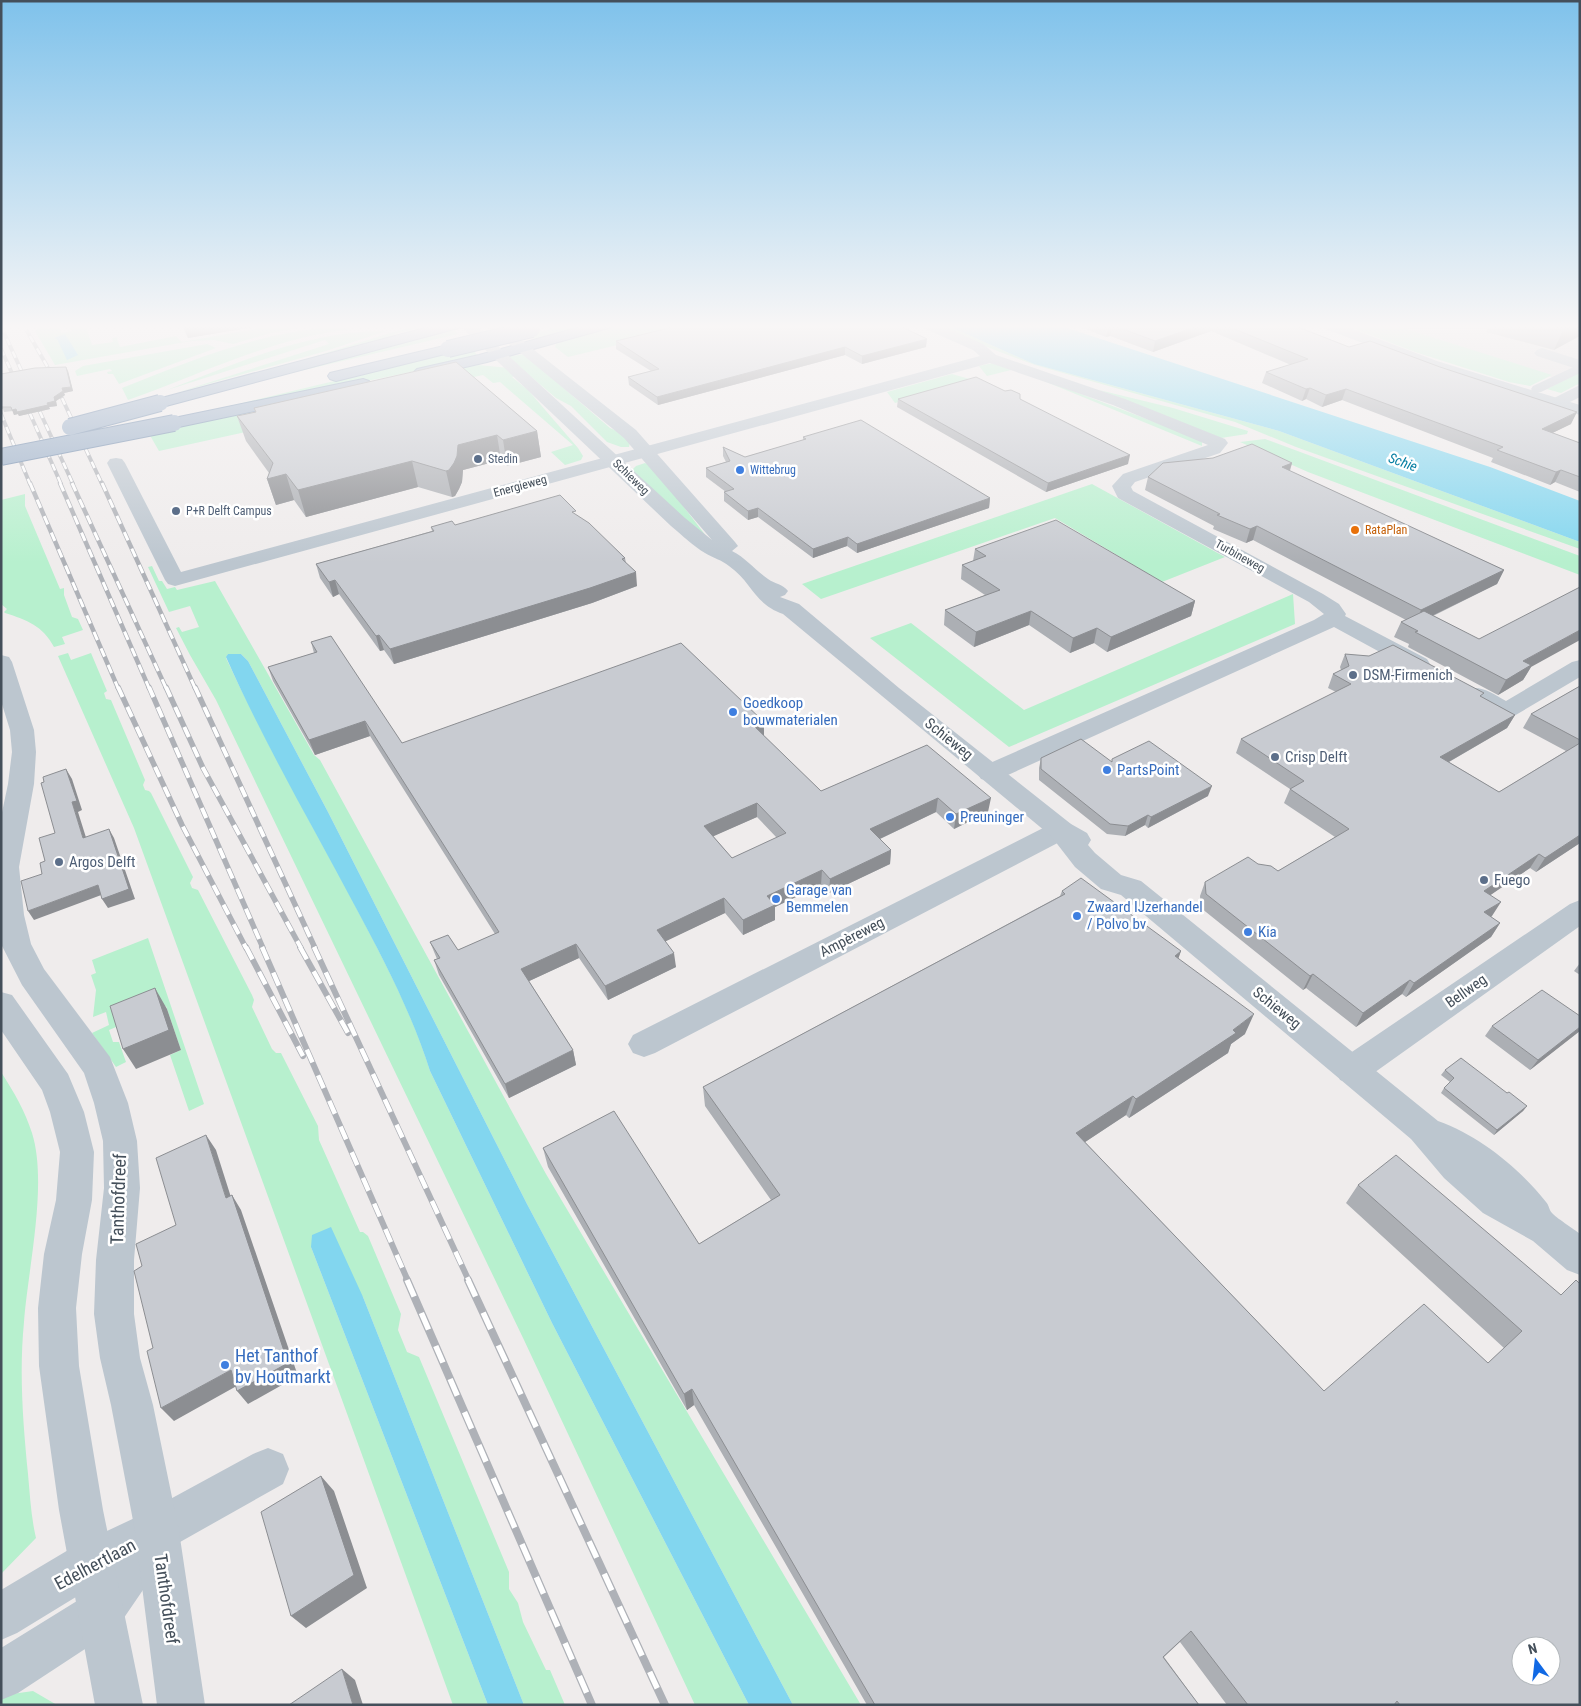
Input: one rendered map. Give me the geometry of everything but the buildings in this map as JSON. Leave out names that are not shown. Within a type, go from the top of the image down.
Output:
[{"type":"highway","points":[[167,413],[198,404]]},
{"type":"highway","points":[[1,457],[206,404]]},
{"type":"highway","points":[[1,447],[167,413],[224,404]]},
{"type":"street","name":"Schieweg","points":[[552,404],[678,522],[710,548],[736,561],[761,584],[763,594],[776,604],[791,609],[891,693],[1061,830],[1085,860],[1106,878],[1111,882],[1130,888],[1423,1128],[1456,1167],[1496,1201],[1546,1229],[1580,1257]]},
{"type":"street","name":"Schieweg","points":[[594,404],[622,426],[647,452],[728,545],[736,561]]},
{"type":"street","name":"Energieweg","points":[[116,464],[175,580],[819,404]]},
{"type":"street","name":"Turbineweg","points":[[1123,404],[1219,443],[1214,449],[1129,478],[1121,486],[1124,494],[1316,598],[1331,608],[1335,614],[1333,618]]},
{"type":"street","points":[[1558,404],[1580,410]]},
{"type":"street","points":[[990,773],[1322,625],[1333,618],[1506,711],[1580,667]]},
{"type":"street","name":"Tanthofdreef","points":[[1,662],[22,730],[24,752],[23,777],[5,867],[9,915],[16,944],[33,977],[98,1067],[111,1103],[120,1140],[122,1188],[115,1260],[114,1314],[120,1358],[132,1405],[158,1531],[181,1705]]},
{"type":"street","name":"Ampèreweg","points":[[644,1044],[1061,830]]},
{"type":"street","name":"Bellweg","points":[[1352,1070],[1580,911]]},
{"type":"street","points":[[1,1004],[56,1084],[67,1112],[77,1152],[74,1200],[63,1254],[57,1308],[59,1366],[72,1456],[119,1705]]},
{"type":"street","points":[[158,1531],[268,1468]]},
{"type":"street","name":"Edelhertlaan","points":[[1,1617],[92,1562],[158,1531]]},
{"type":"street","name":"Edelhertlaan","points":[[1,1676],[101,1612],[158,1531]]},
{"type":"green space","points":[[240,404],[257,404],[173,421]]},
{"type":"green space","points":[[288,404],[368,405],[159,451],[148,432]]},
{"type":"green space","points":[[525,404],[540,404],[578,448],[583,456],[581,460],[565,465],[551,452],[573,445]]},
{"type":"green space","points":[[567,404],[582,404],[610,428],[624,434],[630,442],[629,447],[621,447],[607,442]]},
{"type":"green space","points":[[1099,404],[1106,404],[1202,440],[1202,446]]},
{"type":"green space","points":[[1134,404],[1155,404],[1248,431],[1247,434],[1221,438]]},
{"type":"green space","points":[[1170,404],[1179,404],[1279,431],[1580,542],[1580,549],[1296,447],[1235,422]]},
{"type":"green space","points":[[1265,439],[1580,556],[1580,575],[1308,472],[1240,442]]},
{"type":"green space","points":[[645,463],[654,468],[716,549],[632,470],[636,466]]},
{"type":"green space","points":[[1092,484],[1225,557],[1162,582],[1055,518],[821,599],[802,584]]},
{"type":"green space","points":[[25,494],[25,506],[60,589],[64,588],[64,595],[72,617],[78,619],[83,630],[62,637],[65,644],[54,647],[39,629],[27,621],[5,613],[7,609],[1,604],[1,500]]},
{"type":"green space","points":[[152,566],[159,581],[162,581],[167,589],[175,587],[177,590],[215,581],[314,755],[320,760],[546,1174],[861,1705],[793,1705],[527,1204],[328,812],[248,661],[241,654],[228,654],[226,658],[255,718],[394,981],[414,1025],[430,1071],[552,1323],[749,1705],[695,1705],[524,1340],[216,700],[176,628],[179,627],[182,632],[199,627],[190,606],[169,612],[148,567]]},
{"type":"green space","points":[[1293,594],[1295,624],[1009,747],[870,638],[911,623],[1024,710]]},
{"type":"green space","points":[[68,653],[71,660],[91,653],[107,691],[104,693],[106,699],[111,700],[145,780],[143,785],[145,790],[151,793],[193,877],[190,883],[192,888],[198,890],[252,995],[254,1000],[252,1007],[272,1049],[276,1053],[281,1053],[318,1126],[319,1140],[360,1232],[368,1236],[401,1314],[398,1330],[407,1352],[419,1357],[509,1572],[509,1589],[518,1603],[523,1622],[546,1670],[550,1670],[565,1705],[524,1705],[363,1297],[311,1247],[488,1705],[453,1705],[134,828],[58,656]]},
{"type":"green space","points":[[148,938],[204,1104],[189,1111],[170,1055],[181,1050],[166,1006],[109,1030],[113,1042],[119,1042],[126,1062],[116,1067],[92,1033],[109,1025],[106,1012],[93,1017],[96,990],[91,975],[96,973],[92,960]]},
{"type":"green space","points":[[1,1072],[19,1102],[32,1133],[38,1176],[38,1201],[26,1300],[22,1360],[22,1398],[31,1506],[36,1538],[1,1574]]},
{"type":"green space","points":[[33,1691],[57,1705],[1,1705],[1,1697],[5,1695]]},
{"type":"water","name":"Schie","points":[[1179,404],[1297,404],[1490,467],[1580,501],[1580,542],[1279,431]]},
{"type":"water","points":[[228,654],[241,654],[248,661],[328,812],[527,1204],[793,1705],[749,1705],[552,1323],[430,1071],[415,1029],[387,967],[256,721],[226,657]]},
{"type":"water","points":[[331,1227],[363,1297],[524,1705],[488,1705],[311,1247],[312,1235]]},
{"type":"railway","points":[[26,404],[61,484]]},
{"type":"railway","points":[[36,404],[73,484]]},
{"type":"railway","points":[[65,404],[102,484]]},
{"type":"railway","points":[[1,414],[30,484]]},
{"type":"railway","points":[[30,483],[118,688]]},
{"type":"railway","points":[[60,483],[149,688]]},
{"type":"railway","points":[[72,483],[166,688]]},
{"type":"railway","points":[[102,483],[195,688]]},
{"type":"railway","points":[[118,687],[182,825],[246,948]]},
{"type":"railway","points":[[149,687],[263,948]]},
{"type":"railway","points":[[166,687],[203,768],[301,948]]},
{"type":"railway","points":[[195,687],[315,948]]},
{"type":"railway","points":[[246,947],[303,1056]]},
{"type":"railway","points":[[262,947],[408,1281]]},
{"type":"railway","points":[[300,947],[348,1033]]},
{"type":"railway","points":[[314,947],[469,1281]]},
{"type":"railway","points":[[407,1280],[592,1705]]},
{"type":"railway","points":[[468,1280],[665,1705]]},
{"type":"place","name":"Stedin","points":[[478,459]]},
{"type":"place","name":"Wittebrug","points":[[740,470]]},
{"type":"place","name":"P+R Delft Campus","points":[[176,511]]},
{"type":"place","name":"RataPlan","points":[[1355,530]]},
{"type":"place","name":"DSM-Firmenich","points":[[1353,675]]},
{"type":"place","name":"Goedkoop bouwmaterialen","points":[[733,712]]},
{"type":"place","name":"Crisp Delft","points":[[1275,757]]},
{"type":"place","name":"PartsPoint","points":[[1107,770]]},
{"type":"place","name":"Preuninger","points":[[950,817]]},
{"type":"place","name":"Argos Delft","points":[[59,862]]},
{"type":"place","name":"Fuego","points":[[1484,880]]},
{"type":"place","name":"Garage van Bemmelen","points":[[776,899]]},
{"type":"place","name":"Zwaard IJzerhandel / Polvo bv","points":[[1077,916]]},
{"type":"place","name":"Kia","points":[[1248,932]]},
{"type":"place","name":"Het Tanthof bv Houtmarkt","points":[[225,1365]]}]
